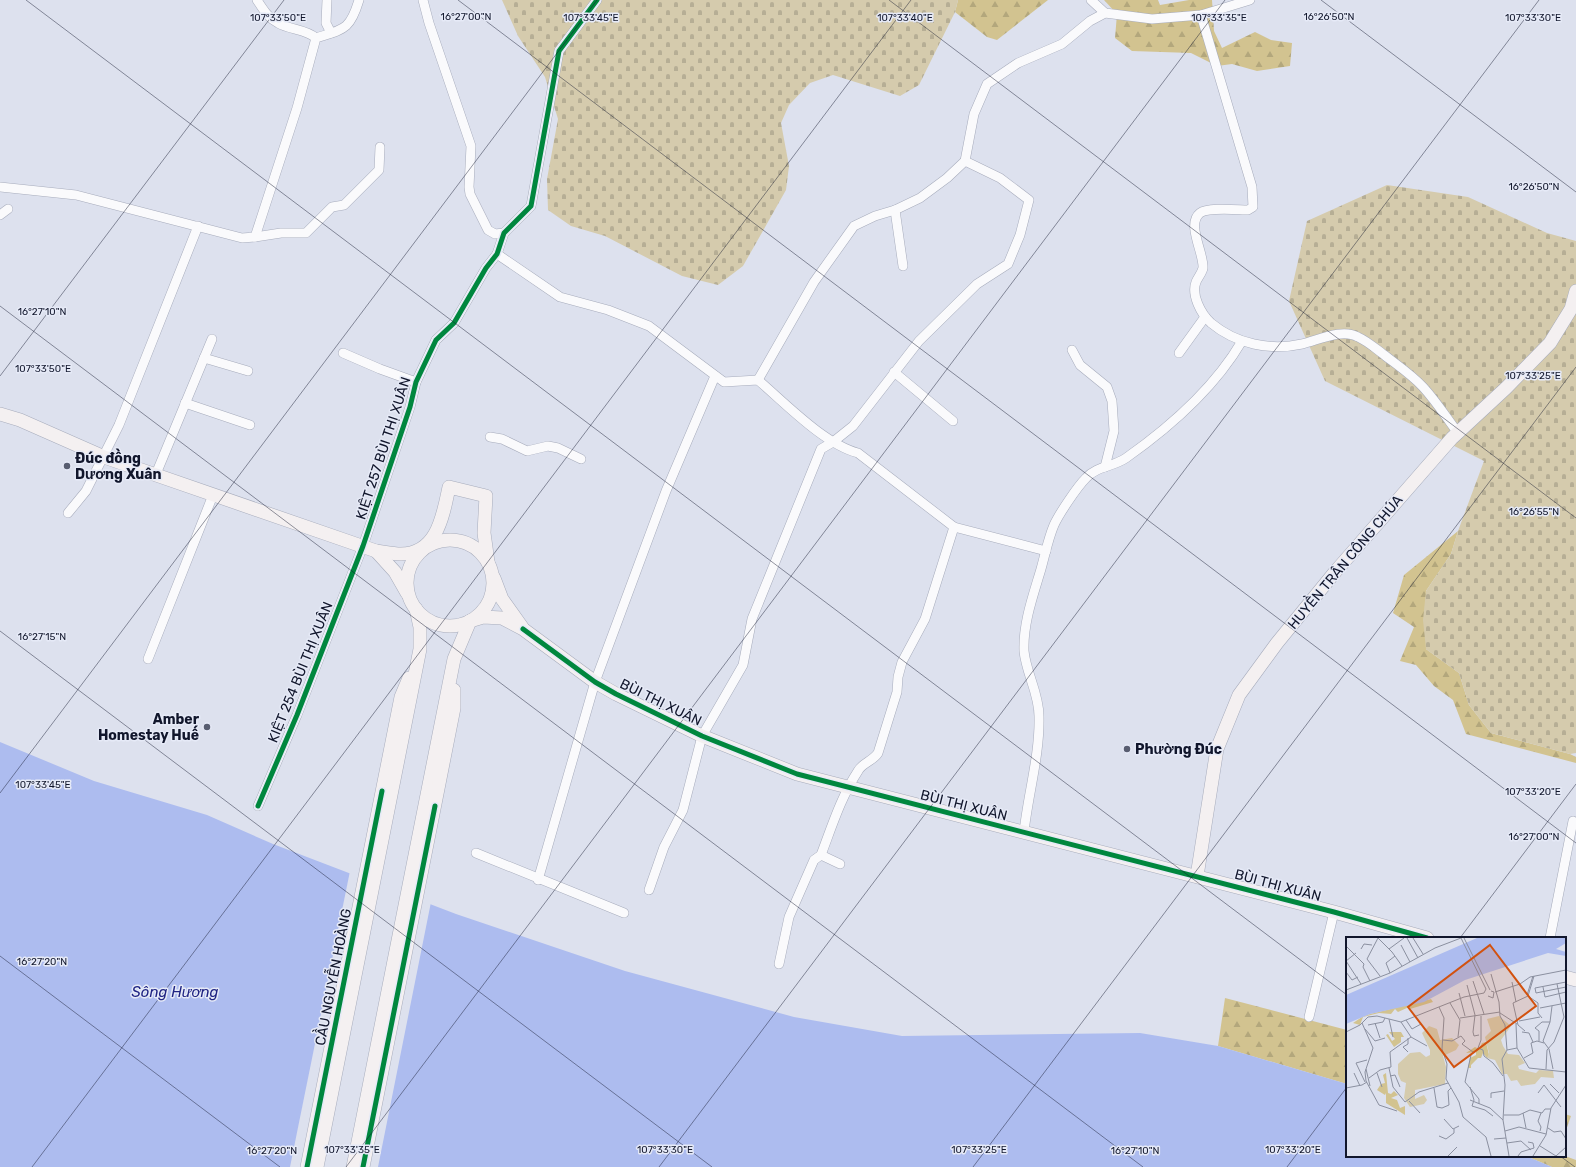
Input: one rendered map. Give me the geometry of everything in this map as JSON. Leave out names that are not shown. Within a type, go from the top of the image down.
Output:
[{"type":"main road","name":"HUYỀN TRÂN CÔNG CHÚA","points":[[1197,876],[1217,749],[1239,695],[1277,643],[1335,572],[1458,433],[1506,388],[1550,343],[1571,309],[1576,291]]},
{"type":"main road","points":[[0,414],[20,420],[104,457],[363,546],[376,552],[402,554],[417,551],[441,540],[455,540],[468,544],[480,551],[488,562]]},
{"type":"main road","points":[[409,596],[407,581],[410,567],[417,554],[428,545],[436,533],[444,514],[450,487],[486,496],[484,533],[488,562],[502,599],[523,629]]},
{"type":"main road","points":[[376,552],[395,572],[416,609],[427,619],[441,625],[456,625],[483,617],[502,618],[523,629]]},
{"type":"main road","points":[[363,1167],[430,804],[454,659],[470,621],[481,613],[489,602],[493,589],[493,575]]},
{"type":"main road","name":"CẦU NGUYỄN HOÀNG","points":[[307,1167],[387,791],[420,648],[420,627],[416,609]]},
{"type":"main road","name":"BÙI THỊ XUÂN","points":[[523,629],[595,682],[616,694],[702,736],[797,774],[846,788],[1197,876],[1423,937]]},
{"type":"main road","name":"CẦU NGUYỄN HOÀNG","points":[[317,1167],[387,791]]},
{"type":"main road","points":[[353,1167],[430,804]]},
{"type":"main road","points":[[1566,977],[1576,980]]},
{"type":"street","points":[[257,0],[273,20],[316,38],[345,28],[354,17],[359,0]]},
{"type":"street","points":[[327,0],[326,23],[331,33]]},
{"type":"street","points":[[423,0],[429,23],[471,146],[470,194],[488,230],[495,234],[504,233]]},
{"type":"street","name":"KIỆT 257 BÙI THỊ XUÂN","points":[[363,546],[410,406],[416,382],[436,340],[454,323],[486,268],[497,254],[504,233],[531,206],[558,51],[597,0]]},
{"type":"street","points":[[1091,0],[1105,14]]},
{"type":"street","points":[[758,380],[814,282],[850,231],[860,222],[895,210],[920,198],[947,178],[965,161],[974,114],[987,84],[1018,62],[1062,44],[1090,21],[1105,14],[1152,19],[1201,15],[1250,0]]},
{"type":"street","points":[[1201,15],[1252,187],[1253,207],[1248,210],[1208,210],[1199,214],[1196,218],[1195,230],[1203,267],[1196,284],[1199,308],[1205,317],[1222,330],[1242,341],[1260,346],[1280,347],[1300,344],[1341,334],[1356,335],[1411,375],[1434,400],[1458,433]]},
{"type":"street","points":[[255,237],[297,108],[316,38]]},
{"type":"street","points":[[0,187],[76,195],[242,238],[281,233],[306,233],[332,207],[344,205],[379,170],[380,147]]},
{"type":"street","points":[[649,890],[664,847],[682,810],[702,736],[743,665],[752,619],[821,449],[833,442],[853,426],[919,341],[977,284],[1008,264],[1020,235],[1029,204],[1027,197],[1000,178],[965,161]]},
{"type":"street","points":[[0,214],[8,209]]},
{"type":"street","points":[[895,210],[903,266]]},
{"type":"street","points":[[68,513],[86,491],[104,457],[136,382],[198,226]]},
{"type":"street","points":[[497,254],[560,297],[608,310],[649,326],[724,382],[758,380],[833,442],[845,449],[858,453],[954,527],[1046,551]]},
{"type":"street","points":[[1179,353],[1205,317]]},
{"type":"street","points":[[156,474],[212,339]]},
{"type":"street","points":[[1024,832],[1027,801],[1038,744],[1039,715],[1037,698],[1026,662],[1024,650],[1026,620],[1054,525],[1082,484],[1094,470],[1124,459],[1169,424],[1215,378],[1232,357],[1242,341]]},
{"type":"street","points":[[1072,350],[1080,365],[1107,388],[1112,400],[1114,431],[1105,467]]},
{"type":"street","points":[[343,353],[380,369],[416,382]]},
{"type":"street","points":[[204,358],[248,371]]},
{"type":"street","points":[[894,372],[953,421]]},
{"type":"street","points":[[538,880],[595,682],[666,491],[715,376]]},
{"type":"street","points":[[185,403],[250,425]]},
{"type":"street","points":[[490,437],[502,439],[527,451],[543,447],[558,448],[581,459]]},
{"type":"street","points":[[148,659],[213,495]]},
{"type":"street","points":[[779,964],[789,917],[814,860],[821,855],[846,788],[858,769],[875,758],[878,753],[897,692],[898,677],[902,662],[925,619],[954,527]]},
{"type":"street","name":"KIỆT 254 BÙI THỊ XUÂN","points":[[258,806],[295,722],[363,546]]},
{"type":"street","points":[[1550,937],[1573,836],[1573,821]]},
{"type":"street","points":[[476,854],[624,913]]},
{"type":"street","points":[[821,855],[840,864]]},
{"type":"street","points":[[1309,1017],[1334,912]]},
{"type":"green space","points":[[502,0],[958,0],[955,12],[919,85],[900,96],[833,75],[810,83],[789,105],[781,123],[789,166],[786,190],[743,266],[718,285],[682,276],[605,236],[571,226],[548,210],[547,179],[558,119],[545,77],[518,36]]},
{"type":"green space","points":[[958,0],[1048,0],[997,40],[987,37],[955,12]]},
{"type":"green space","points":[[1104,0],[1158,0],[1160,5],[1189,0],[1212,0],[1214,31],[1222,48],[1255,32],[1271,40],[1292,43],[1290,66],[1257,71],[1232,64],[1217,66],[1191,53],[1132,51],[1115,38],[1117,14]]},
{"type":"green space","points":[[1387,185],[1468,197],[1547,233],[1576,241],[1576,753],[1570,754],[1491,733],[1469,705],[1459,673],[1426,649],[1423,620],[1426,591],[1451,554],[1484,461],[1325,381],[1289,301],[1307,221]]},
{"type":"green space","points":[[1458,531],[1451,554],[1426,591],[1426,649],[1459,673],[1469,705],[1491,733],[1570,754],[1576,757],[1576,763],[1466,734],[1453,700],[1434,686],[1416,665],[1400,661],[1414,627],[1393,613],[1404,575]]},
{"type":"green space","points":[[1225,998],[1346,1030],[1346,1084],[1218,1046]]},
{"type":"green space","points":[[1566,1114],[1571,1116],[1566,1130]]},
{"type":"green space","points":[[1566,1156],[1576,1160],[1576,1167],[1552,1167],[1528,1157]]},
{"type":"water","name":"Sông Hương","points":[[0,742],[94,781],[207,815],[273,844],[456,914],[625,971],[794,1017],[902,1036],[1140,1033],[1218,1046],[1346,1084],[1346,1157],[1528,1157],[1552,1167],[0,1167]]},
{"type":"pier","points":[[350,871],[431,902],[378,1167],[290,1167]]},
{"type":"cycle path","points":[[258,806],[297,715],[363,546],[410,407],[416,382],[436,340],[454,323],[486,268],[497,254],[504,233],[531,206],[559,51],[597,0]]},
{"type":"cycle path","points":[[523,629],[595,682],[616,694],[702,736],[797,774],[1334,912],[1423,937]]},
{"type":"cycle path","points":[[307,1167],[382,791]]},
{"type":"cycle path","points":[[363,1167],[435,806]]},
{"type":"place","name":"Đúc đồng Dương Xuân","points":[[67,466]]},
{"type":"place","name":"Amber Homestay Huế","points":[[207,727]]},
{"type":"place","name":"Phường Đúc","points":[[1127,749]]}]
